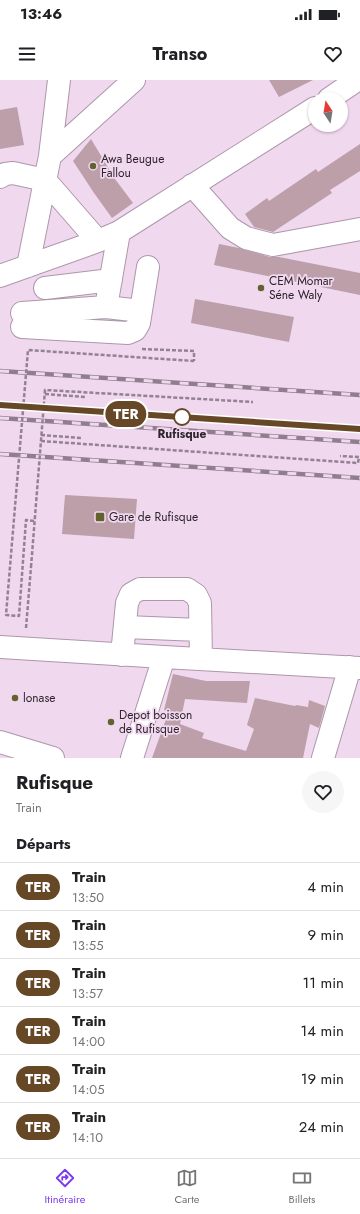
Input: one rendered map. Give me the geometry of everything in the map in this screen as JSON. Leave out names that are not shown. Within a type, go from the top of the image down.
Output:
[{"type":"street","points":[[28,266],[50,156],[59,80]]},
{"type":"street","points":[[50,156],[134,80]]},
{"type":"street","points":[[339,92],[357,80]]},
{"type":"street","points":[[0,276],[98,241],[118,232],[308,112]]},
{"type":"street","points":[[0,177],[5,174],[13,173],[45,180],[98,241]]},
{"type":"street","points":[[192,185],[230,228],[246,238],[273,245],[360,229]]},
{"type":"street","points":[[91,331],[111,280],[118,232]]},
{"type":"street","points":[[49,320],[91,331],[128,333],[135,330],[139,323],[148,267]]},
{"type":"street","points":[[45,288],[111,280]]},
{"type":"street","points":[[22,320],[49,320],[99,308],[141,311]]},
{"type":"street","points":[[122,654],[127,603],[131,594],[140,589],[186,589],[196,595],[200,603],[201,659]]},
{"type":"street","points":[[125,627],[200,630]]},
{"type":"street","points":[[0,647],[355,667],[323,758]]},
{"type":"street","points":[[132,758],[164,657]]},
{"type":"street","points":[[0,742],[53,758]]},
{"type":"path","points":[[34,521],[26,520],[19,616],[6,615],[28,350],[194,361]]},
{"type":"path","points":[[24,648],[45,390],[253,402]]},
{"type":"path","points":[[45,394],[85,397]]},
{"type":"path","points":[[41,435],[81,438]]},
{"type":"path","points":[[41,441],[358,463],[359,457],[340,456]]},
{"type":"building","points":[[269,80],[313,80],[279,97]]},
{"type":"building","points":[[17,107],[24,145],[0,149],[0,110]]},
{"type":"building","points":[[91,139],[115,179],[133,203],[112,218],[73,161]]},
{"type":"building","points":[[360,144],[360,171],[330,190],[332,193],[273,232],[254,227],[245,214],[267,198],[269,201],[316,169],[318,172]]},
{"type":"building","points":[[219,244],[270,257],[279,257],[360,273],[360,295],[214,265]]},
{"type":"building","points":[[195,299],[294,317],[289,342],[191,323]]},
{"type":"building","name":"Gare de Rufisque","points":[[65,495],[137,499],[134,539],[62,534]]},
{"type":"building","points":[[173,674],[206,681],[250,681],[247,703],[185,699],[180,724],[204,733],[202,738],[246,751],[254,729],[247,725],[255,698],[308,707],[309,700],[325,706],[319,728],[310,724],[303,758],[152,758],[169,711],[164,710]]},
{"type":"railway","points":[[0,371],[360,395]]},
{"type":"railway","points":[[0,405],[360,429]]},
{"type":"railway","points":[[0,418],[360,442]]},
{"type":"railway","points":[[0,454],[360,478]]},
{"type":"train","name":"TER","points":[[0,405],[360,429]]},
{"type":"place","name":"Awa Beugue Fallou","points":[[93,166]]},
{"type":"place","name":"CEM Momar Séne Waly","points":[[261,288]]},
{"type":"place","name":"Rufisque","points":[[182,417]]},
{"type":"place","name":"Gare de Rufisque","points":[[100,517]]},
{"type":"place","name":"lonase","points":[[15,698]]},
{"type":"place","name":"Depot boisson de Rufisque","points":[[111,722]]}]
